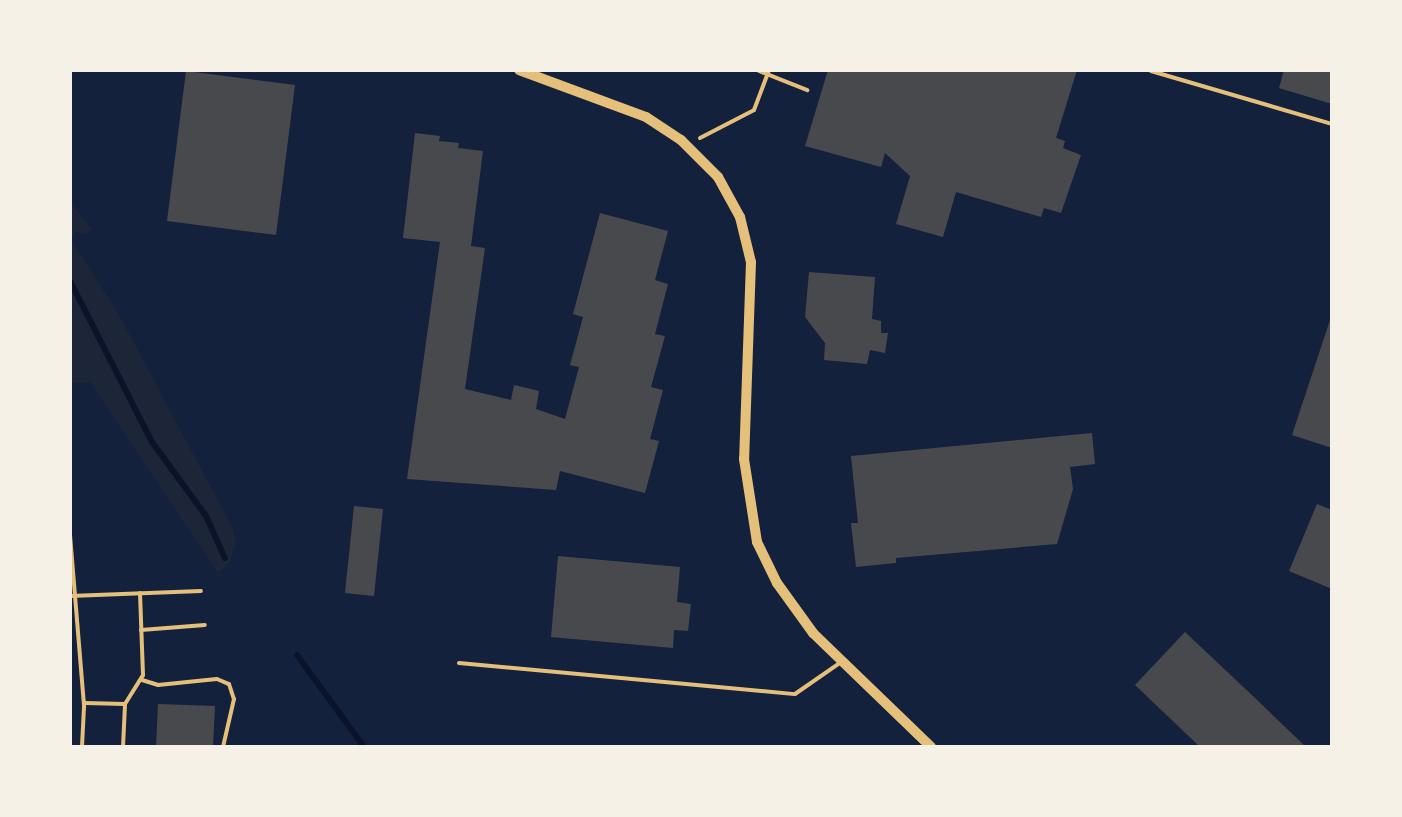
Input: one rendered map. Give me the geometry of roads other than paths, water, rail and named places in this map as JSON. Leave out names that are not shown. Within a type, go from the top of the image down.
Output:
[{"type":"street","points":[[518,70],[542,74],[614,102],[665,128],[705,161],[735,207],[752,262],[754,289],[744,459],[752,522],[766,562],[792,609],[841,662],[931,747]]},
{"type":"lane","points":[[1151,70],[1332,124]]},
{"type":"lane","points":[[70,536],[72,596],[84,703],[82,747]]},
{"type":"lane","points":[[72,596],[202,591]]},
{"type":"lane","points":[[123,747],[126,704],[142,680],[140,594]]},
{"type":"lane","points":[[141,630],[205,625]]},
{"type":"lane","points":[[459,663],[796,694],[841,662]]},
{"type":"lane","points":[[142,680],[164,685],[217,679],[229,684],[234,699],[223,747]]},
{"type":"lane","points":[[84,703],[126,704]]},
{"type":"waterway","points":[[70,281],[152,442],[206,516],[225,558]]},
{"type":"waterway","points":[[297,655],[364,747]]}]
